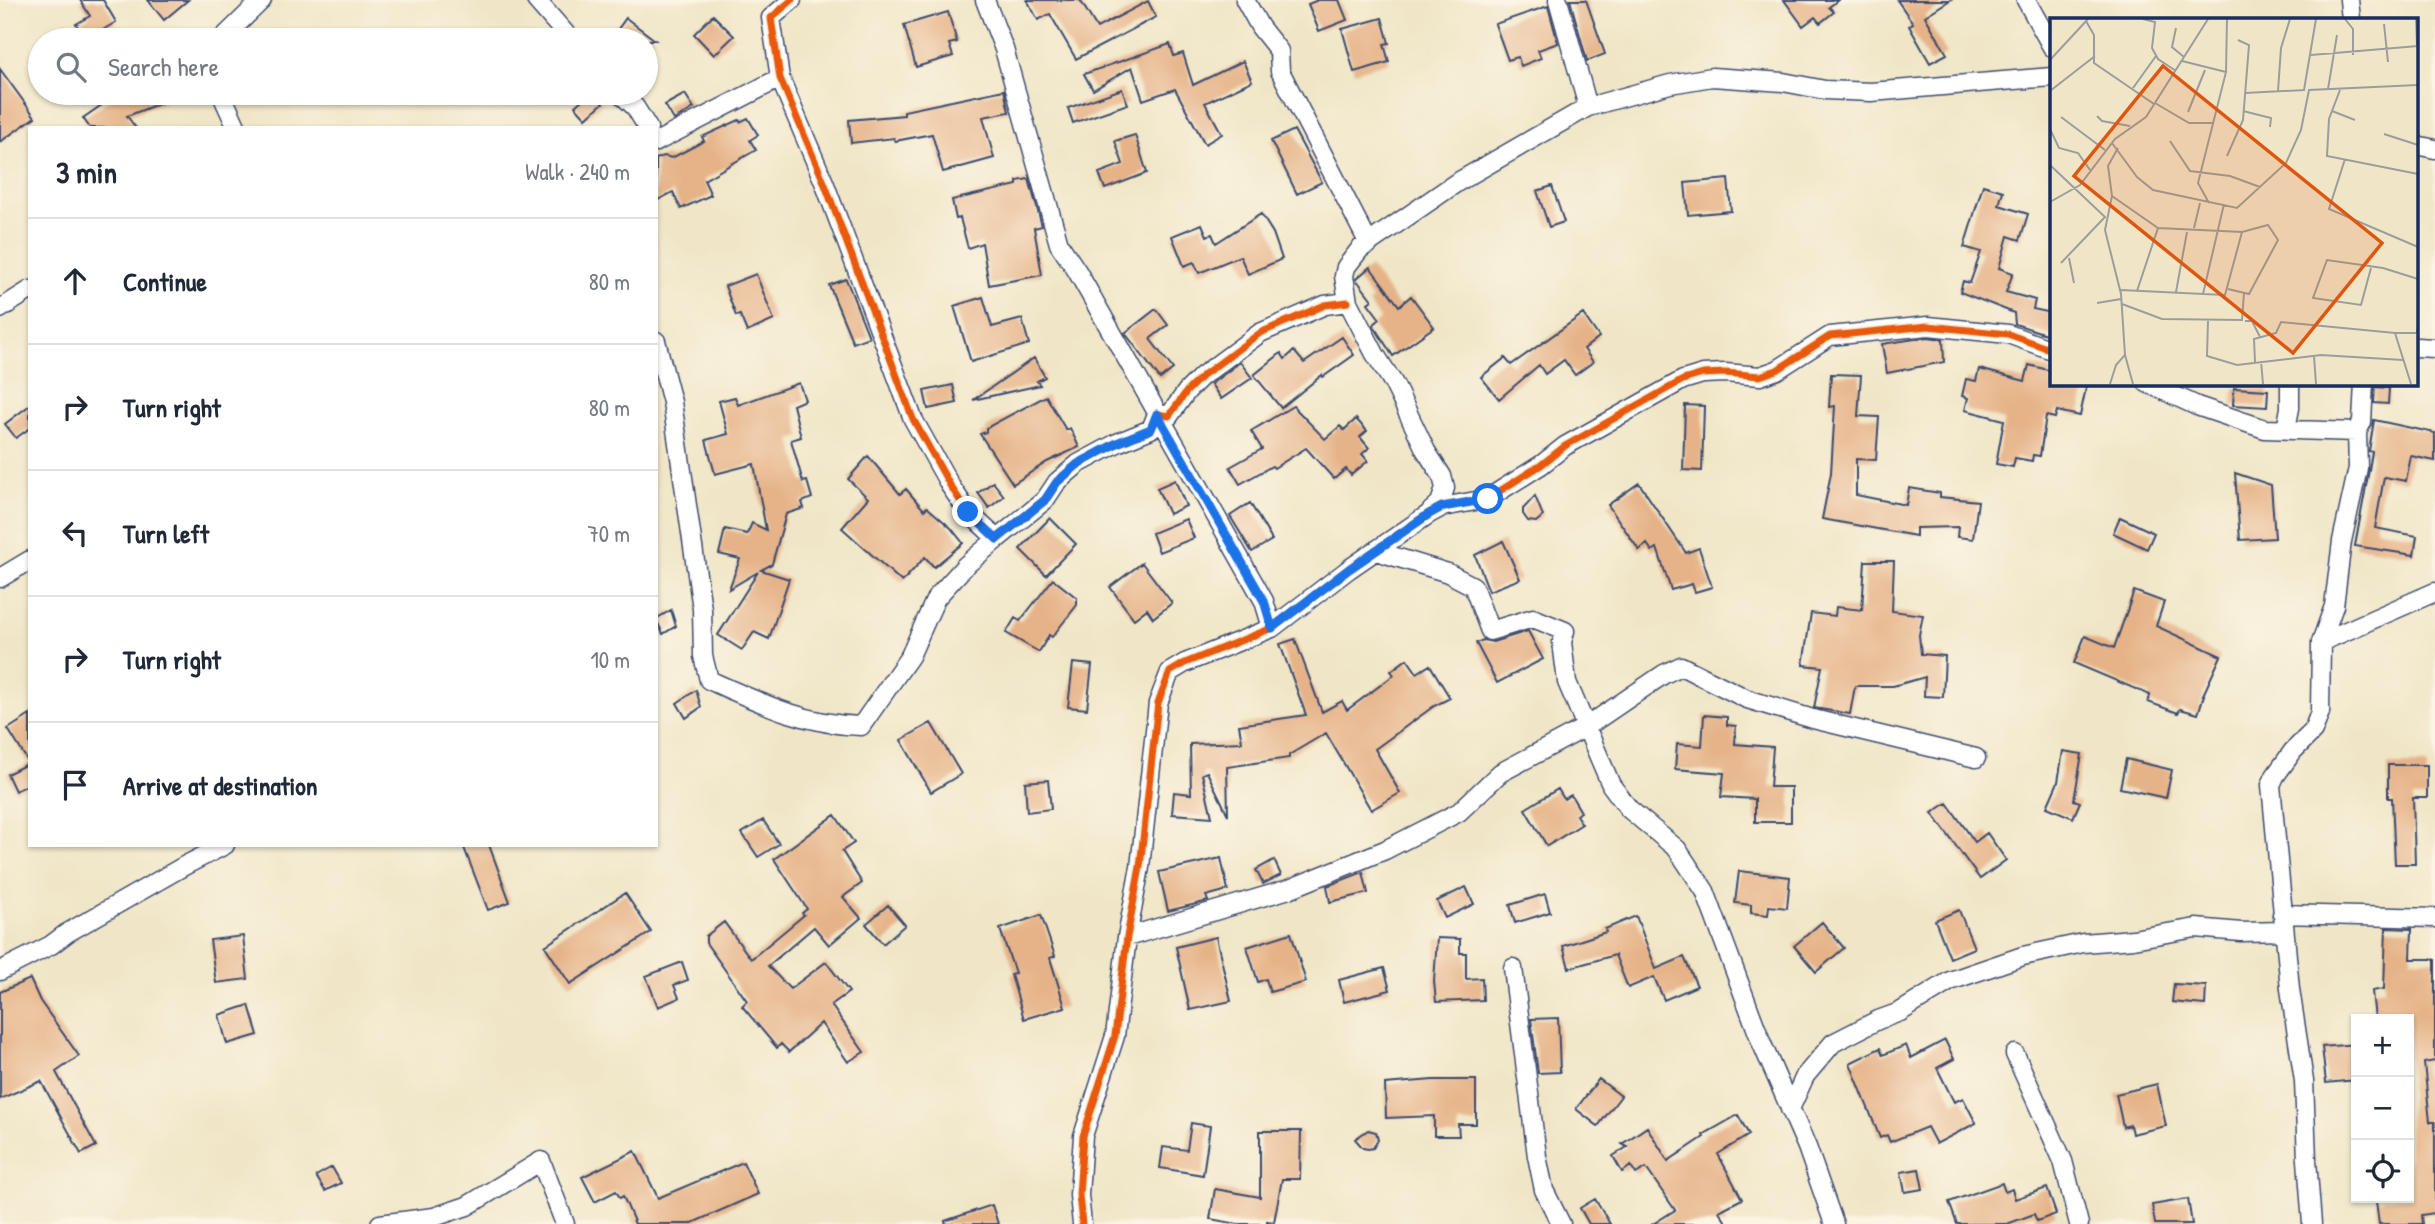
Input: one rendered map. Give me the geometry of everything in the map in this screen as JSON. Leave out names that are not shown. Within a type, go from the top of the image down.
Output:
[{"type":"street","points":[[234,28],[262,0]]},
{"type":"street","points":[[536,0],[560,28]]},
{"type":"street","points":[[792,0],[771,18],[780,78],[824,181],[913,419],[968,512],[997,539]]},
{"type":"street","points":[[985,0],[1004,49],[1059,244],[1077,271],[1264,601],[1272,628]]},
{"type":"street","points":[[1245,0],[1260,27],[1279,51],[1280,71],[1369,244]]},
{"type":"street","points":[[1558,0],[1588,107]]},
{"type":"street","points":[[2026,0],[2050,43]]},
{"type":"street","points":[[2349,0],[2351,18]]},
{"type":"street","points":[[1429,514],[1440,503],[1445,488],[1442,476],[1426,451],[1394,384],[1348,302],[1344,276],[1346,267],[1360,249],[1456,183],[1588,107],[1670,84],[1712,77],[1783,82],[1825,90],[1871,92],[2050,77]]},
{"type":"street","points":[[658,141],[780,78]]},
{"type":"street","points":[[226,105],[236,126]]},
{"type":"street","points":[[633,105],[647,126]]},
{"type":"street","points":[[0,309],[28,291]]},
{"type":"street","points":[[1157,414],[1168,416],[1202,376],[1259,333],[1325,305],[1348,302]]},
{"type":"street","points":[[1082,1224],[1079,1195],[1083,1136],[1115,1036],[1127,937],[1140,867],[1158,703],[1170,672],[1185,663],[1272,628],[1429,514],[1442,507],[1488,499],[1565,446],[1684,380],[1703,374],[1760,376],[1777,370],[1830,336],[1928,326],[2008,334],[2050,349]]},
{"type":"street","points":[[658,349],[672,402],[702,609],[703,656],[709,680],[762,704],[816,722],[861,726],[910,656],[936,598],[965,566],[1045,500],[1057,482],[1078,464],[1151,429],[1157,414]]},
{"type":"street","points":[[2152,385],[2197,405],[2265,429],[2357,432]]},
{"type":"street","points":[[2286,429],[2290,385]]},
{"type":"street","points":[[2312,1224],[2304,1081],[2283,922],[2271,785],[2293,751],[2313,731],[2320,712],[2320,642],[2333,606],[2342,541],[2358,468],[2357,432],[2362,422],[2364,385]]},
{"type":"street","points":[[1376,551],[1448,573],[1473,586],[1490,631],[1533,618],[1565,631],[1562,642],[1567,681],[1611,785],[1629,809],[1677,849],[1705,891],[1834,1224]]},
{"type":"street","points":[[0,578],[28,561]]},
{"type":"street","points":[[2320,642],[2435,592]]},
{"type":"street","points":[[1127,937],[1289,888],[1385,850],[1459,812],[1500,773],[1586,727],[1664,674],[1681,666],[1747,699],[1813,719],[1976,758]]},
{"type":"street","points":[[0,971],[43,950],[67,933],[221,847]]},
{"type":"street","points":[[1790,1109],[1805,1076],[1833,1043],[1900,1012],[1950,981],[2023,956],[2083,943],[2133,939],[2196,928],[2241,932],[2283,922],[2435,918]]},
{"type":"street","points":[[1513,968],[1537,1156],[1544,1190],[1561,1224]]},
{"type":"street","points":[[2015,1054],[2063,1161],[2079,1224]]},
{"type":"street","points":[[1776,1076],[1805,1076]]},
{"type":"street","points":[[380,1224],[433,1217],[467,1206],[541,1161],[565,1224]]},
{"type":"building","points":[[80,0],[103,0],[116,22],[106,28],[78,28],[76,24],[90,16]]},
{"type":"building","points":[[148,0],[188,0],[164,20]]},
{"type":"building","points":[[1027,0],[1080,0],[1097,28],[1148,1],[1156,17],[1076,59],[1050,14],[1038,20]]},
{"type":"building","points":[[1318,0],[1339,0],[1347,20],[1319,31],[1308,4]]},
{"type":"building","points":[[1570,0],[1586,0],[1605,54],[1587,61]]},
{"type":"building","points":[[1784,0],[1838,0],[1829,7],[1834,12],[1820,23],[1815,17],[1803,26]]},
{"type":"building","points":[[1897,0],[1950,0],[1925,16],[1947,54],[1930,63],[1909,26],[1913,23]]},
{"type":"building","points":[[1548,6],[1558,43],[1538,50],[1541,58],[1521,66],[1518,57],[1508,60],[1495,24]]},
{"type":"building","points":[[948,12],[957,42],[949,44],[953,56],[916,67],[904,25]]},
{"type":"building","points":[[713,15],[734,36],[714,55],[694,34]]},
{"type":"building","points":[[626,18],[639,28],[619,28]]},
{"type":"building","points":[[1382,18],[1389,43],[1384,44],[1389,62],[1354,72],[1342,29]]},
{"type":"building","points":[[1170,44],[1174,56],[1183,53],[1193,85],[1243,61],[1252,81],[1205,103],[1222,134],[1205,144],[1175,89],[1143,100],[1132,67],[1093,90],[1084,74]]},
{"type":"building","points":[[0,69],[35,117],[0,142]]},
{"type":"building","points":[[1122,89],[1128,104],[1073,123],[1068,108]]},
{"type":"building","points":[[1004,90],[1009,112],[983,117],[994,158],[943,172],[932,134],[895,141],[894,138],[851,143],[849,120],[904,115],[904,111]]},
{"type":"building","points":[[685,94],[694,108],[674,120],[665,105]]},
{"type":"building","points":[[102,105],[156,105],[127,116],[134,126],[89,126],[83,118]]},
{"type":"building","points":[[576,105],[601,105],[586,118]]},
{"type":"building","points":[[748,118],[758,135],[750,140],[756,150],[704,180],[711,195],[681,209],[673,192],[658,200],[658,158],[664,156],[672,158],[704,141],[702,137],[739,120],[740,122]]},
{"type":"building","points":[[1294,130],[1322,182],[1297,194],[1271,141]]},
{"type":"building","points":[[1135,135],[1147,173],[1105,189],[1099,173],[1123,164],[1115,141]]},
{"type":"building","points":[[1029,179],[1042,226],[1034,228],[1042,275],[989,285],[982,243],[968,248],[960,218],[956,219],[952,200],[1017,185],[1017,181]]},
{"type":"building","points":[[1728,179],[1731,211],[1688,215],[1685,183]]},
{"type":"building","points":[[1983,185],[2003,191],[1999,205],[2028,214],[2020,240],[2008,236],[1999,268],[2013,273],[2006,292],[2035,300],[2033,309],[2050,313],[2050,335],[2015,324],[2014,313],[1960,292],[1963,281],[1970,283],[1981,252],[1964,247]]},
{"type":"building","points":[[1552,186],[1564,222],[1549,227],[1537,191]]},
{"type":"building","points":[[1261,214],[1273,233],[1282,259],[1248,274],[1240,256],[1199,273],[1194,262],[1184,266],[1172,236],[1202,224],[1207,236],[1212,234],[1216,243]]},
{"type":"building","points":[[1370,267],[1399,306],[1411,296],[1434,327],[1393,356],[1373,325],[1380,319],[1368,303],[1372,300],[1356,279]]},
{"type":"building","points":[[756,274],[774,320],[747,332],[740,315],[736,316],[725,286]]},
{"type":"building","points":[[846,279],[869,337],[853,343],[829,285]]},
{"type":"building","points":[[983,297],[992,327],[1022,319],[1029,344],[971,362],[954,306]]},
{"type":"building","points":[[1156,309],[1168,325],[1150,339],[1173,369],[1160,379],[1125,333]]},
{"type":"building","points":[[1583,314],[1599,337],[1584,349],[1593,362],[1575,375],[1564,360],[1545,374],[1539,365],[1499,399],[1481,377],[1505,358],[1511,365]]},
{"type":"building","points":[[1342,337],[1354,355],[1323,377],[1322,375],[1281,408],[1254,375],[1281,353],[1285,359],[1294,351],[1304,363]]},
{"type":"building","points":[[1928,337],[1943,339],[1944,362],[1887,373],[1882,344]]},
{"type":"building","points":[[1034,358],[1045,377],[1037,381],[1040,385],[973,400]]},
{"type":"building","points":[[1240,362],[1252,378],[1221,399],[1211,384]]},
{"type":"building","points":[[2029,365],[2050,370],[2050,385],[2087,385],[2080,416],[2057,411],[2055,418],[2046,416],[2040,456],[2033,455],[2032,461],[2015,458],[2013,467],[1996,464],[2004,420],[1965,410],[1968,398],[1962,396],[1966,379],[1976,381],[1979,369],[2025,381]]},
{"type":"building","points":[[1831,374],[1861,375],[1858,416],[1879,417],[1876,460],[1856,459],[1856,495],[1906,505],[1909,488],[1940,493],[1940,497],[1978,501],[1973,539],[1957,537],[1958,527],[1916,528],[1916,536],[1822,519],[1831,473],[1835,406],[1829,407]]},
{"type":"building","points":[[799,383],[805,400],[793,405],[801,437],[791,440],[803,482],[807,481],[812,498],[802,502],[804,508],[786,514],[772,564],[761,570],[789,579],[769,639],[754,632],[742,650],[718,635],[758,572],[729,589],[740,559],[719,554],[725,529],[747,534],[752,523],[766,530],[754,464],[715,474],[706,440],[728,434],[719,401],[735,397],[738,405]]},
{"type":"building","points":[[953,385],[957,403],[928,409],[924,391]]},
{"type":"building","points":[[2375,387],[2389,388],[2388,404],[2374,403]]},
{"type":"building","points":[[2234,388],[2268,390],[2267,407],[2233,405]]},
{"type":"building","points":[[1046,396],[1066,430],[1070,428],[1079,447],[1047,462],[1013,484],[980,434],[986,432],[986,428]]},
{"type":"building","points":[[1685,405],[1704,406],[1702,471],[1683,470]]},
{"type":"building","points":[[1293,406],[1325,439],[1340,426],[1344,430],[1356,419],[1367,431],[1360,437],[1369,448],[1362,454],[1368,461],[1351,475],[1346,469],[1334,479],[1306,448],[1274,468],[1272,466],[1240,484],[1230,467],[1262,449],[1251,431]]},
{"type":"building","points":[[28,407],[28,429],[16,438],[5,424]]},
{"type":"building","points":[[2374,420],[2435,433],[2435,461],[2411,456],[2406,481],[2384,477],[2375,528],[2417,536],[2414,555],[2355,546],[2372,452],[2369,451]]},
{"type":"building","points":[[868,456],[900,494],[906,489],[924,510],[927,507],[951,528],[963,543],[934,567],[925,557],[902,582],[842,528],[868,498],[848,479]]},
{"type":"building","points":[[2235,473],[2271,485],[2275,538],[2240,540]]},
{"type":"building","points":[[1175,480],[1186,506],[1169,514],[1157,488]]},
{"type":"building","points":[[993,482],[1004,496],[989,508],[978,493]]},
{"type":"building","points":[[1639,483],[1686,553],[1699,548],[1712,587],[1695,592],[1692,584],[1671,590],[1657,548],[1652,551],[1647,544],[1639,550],[1608,505]]},
{"type":"building","points":[[1535,496],[1543,516],[1536,522],[1528,521],[1523,514],[1523,509]]},
{"type":"building","points":[[1250,503],[1272,540],[1252,552],[1230,516]]},
{"type":"building","points":[[2120,517],[2154,533],[2147,549],[2113,533]]},
{"type":"building","points":[[1050,518],[1076,544],[1046,575],[1020,549]]},
{"type":"building","points":[[1186,519],[1194,538],[1159,552],[1152,533]]},
{"type":"building","points":[[1503,541],[1520,579],[1489,591],[1475,555]]},
{"type":"building","points":[[1865,561],[1894,561],[1892,611],[1923,615],[1919,635],[1921,654],[1945,656],[1943,697],[1924,696],[1925,677],[1893,686],[1855,686],[1850,714],[1814,708],[1822,667],[1803,665],[1811,613],[1835,616],[1836,607],[1862,610]]},
{"type":"building","points":[[1142,563],[1172,603],[1153,618],[1147,609],[1134,619],[1110,587]]},
{"type":"building","points":[[1053,579],[1077,598],[1077,605],[1052,637],[1049,635],[1039,652],[1006,633],[1015,618],[1020,621]]},
{"type":"building","points":[[2134,591],[2164,602],[2156,626],[2221,656],[2203,695],[2198,714],[2180,709],[2178,713],[2148,702],[2150,695],[2074,663],[2085,636],[2114,648]]},
{"type":"building","points":[[671,610],[676,626],[663,634],[658,618]]},
{"type":"building","points":[[1528,631],[1543,659],[1497,683],[1476,643],[1483,640],[1493,642]]},
{"type":"building","points":[[1295,639],[1322,712],[1342,701],[1347,710],[1394,675],[1391,671],[1407,659],[1417,673],[1430,665],[1450,698],[1434,706],[1375,749],[1400,793],[1371,810],[1326,733],[1289,755],[1289,758],[1227,767],[1228,815],[1207,772],[1202,774],[1212,817],[1172,814],[1174,792],[1191,794],[1190,744],[1242,742],[1239,725],[1306,715],[1280,644]]},
{"type":"building","points":[[1073,663],[1092,665],[1087,709],[1068,707]]},
{"type":"building","points":[[696,690],[701,707],[686,718],[677,703]]},
{"type":"building","points":[[1704,715],[1727,717],[1727,725],[1736,726],[1735,744],[1773,747],[1770,787],[1791,787],[1791,822],[1755,822],[1755,799],[1721,797],[1724,773],[1675,769],[1677,744],[1702,746]]},
{"type":"building","points":[[28,716],[28,761],[8,729]]},
{"type":"building","points":[[931,723],[961,774],[931,792],[901,740]]},
{"type":"building","points":[[2063,751],[2082,754],[2074,800],[2080,802],[2073,818],[2047,807],[2058,782]]},
{"type":"building","points":[[2126,759],[2172,770],[2166,798],[2120,788]]},
{"type":"building","points":[[28,764],[28,785],[15,791],[7,774]]},
{"type":"building","points":[[2388,765],[2427,765],[2427,798],[2413,798],[2415,864],[2395,864],[2392,798],[2388,798]]},
{"type":"building","points":[[1048,780],[1051,809],[1027,812],[1025,782]]},
{"type":"building","points":[[1558,789],[1564,799],[1571,795],[1581,812],[1576,815],[1582,824],[1547,846],[1525,809]]},
{"type":"building","points":[[1947,803],[1975,842],[1987,833],[2006,860],[1980,879],[1932,813]]},
{"type":"building","points":[[835,815],[854,843],[842,851],[862,883],[843,897],[861,918],[829,945],[814,927],[768,966],[790,989],[826,962],[849,992],[831,1005],[864,1052],[848,1062],[821,1023],[789,1052],[781,1044],[777,1048],[742,1006],[747,1001],[706,943],[706,936],[724,922],[751,959],[804,915],[802,913],[807,909],[774,859]]},
{"type":"building","points":[[763,820],[779,844],[758,857],[742,833]]},
{"type":"building","points":[[464,847],[490,847],[510,902],[488,910]]},
{"type":"building","points":[[1221,858],[1228,890],[1206,896],[1208,901],[1168,911],[1159,872]]},
{"type":"building","points":[[1274,860],[1281,875],[1263,884],[1256,870]]},
{"type":"building","points":[[1739,871],[1790,877],[1787,908],[1769,906],[1768,915],[1751,913],[1751,905],[1735,903]]},
{"type":"building","points":[[1363,872],[1368,893],[1330,902],[1327,886]]},
{"type":"building","points":[[1466,887],[1474,904],[1445,918],[1437,901]]},
{"type":"building","points":[[625,893],[651,932],[570,984],[545,946]]},
{"type":"building","points":[[1545,894],[1550,912],[1515,923],[1510,905]]},
{"type":"building","points":[[888,905],[905,925],[883,944],[866,924]]},
{"type":"building","points":[[1959,910],[1974,948],[1950,958],[1935,920]]},
{"type":"building","points":[[1041,915],[1055,956],[1050,958],[1065,1007],[1024,1019],[1011,975],[1015,973],[1000,929]]},
{"type":"building","points":[[1636,916],[1656,969],[1684,957],[1697,986],[1664,1000],[1654,977],[1628,988],[1615,955],[1569,968],[1563,946],[1606,932],[1605,929]]},
{"type":"building","points":[[1822,922],[1844,948],[1816,972],[1794,946]]},
{"type":"building","points":[[2386,928],[2412,929],[2411,959],[2435,959],[2435,1061],[2424,1063],[2430,1122],[2435,1122],[2435,1213],[2421,1215],[2422,1224],[2379,1224],[2376,1203],[2414,1203],[2414,1014],[2374,1014],[2372,991],[2384,989]]},
{"type":"building","points":[[1291,933],[1306,982],[1270,992],[1266,979],[1258,982],[1247,947]]},
{"type":"building","points":[[243,936],[248,979],[216,983],[210,940]]},
{"type":"building","points":[[1216,937],[1231,1001],[1190,1010],[1176,947]]},
{"type":"building","points":[[1437,938],[1460,939],[1460,953],[1466,953],[1466,979],[1482,978],[1483,1000],[1436,1002],[1434,981]]},
{"type":"building","points":[[682,962],[688,980],[674,985],[679,998],[658,1007],[646,976]]},
{"type":"building","points":[[1384,968],[1390,990],[1344,1002],[1339,980]]},
{"type":"building","points":[[30,979],[40,1001],[79,1056],[56,1072],[96,1146],[81,1154],[41,1081],[0,1099],[0,992]]},
{"type":"building","points":[[2174,984],[2206,986],[2205,1005],[2172,1002]]},
{"type":"building","points":[[249,1005],[258,1035],[227,1044],[219,1015]]},
{"type":"building","points":[[1558,1018],[1560,1072],[1538,1073],[1531,1019]]},
{"type":"building","points":[[1945,1040],[1954,1059],[1937,1068],[1954,1102],[1963,1098],[1976,1123],[1936,1144],[1927,1127],[1890,1142],[1887,1135],[1880,1138],[1850,1063],[1880,1048],[1883,1055],[1906,1045],[1911,1058]]},
{"type":"building","points":[[2351,1044],[2351,1080],[2326,1083],[2322,1047]]},
{"type":"building","points":[[1599,1079],[1621,1096],[1598,1126],[1576,1109]]},
{"type":"building","points":[[1476,1080],[1476,1124],[1458,1124],[1459,1136],[1434,1136],[1434,1116],[1386,1118],[1385,1084]]},
{"type":"building","points":[[2157,1084],[2166,1126],[2132,1134],[2130,1125],[2123,1127],[2116,1094]]},
{"type":"building","points":[[1738,1115],[1749,1135],[1718,1154],[1742,1199],[1719,1211],[1727,1224],[1653,1224],[1675,1210],[1646,1168],[1636,1174],[1631,1166],[1622,1172],[1613,1156],[1627,1147],[1622,1144],[1647,1127],[1668,1161],[1704,1137],[1703,1135]]},
{"type":"building","points":[[1191,1123],[1210,1126],[1203,1175],[1160,1168],[1163,1147],[1187,1150]]},
{"type":"building","points":[[1368,1130],[1376,1132],[1378,1140],[1373,1148],[1368,1149],[1363,1148],[1355,1139]]},
{"type":"building","points":[[1260,1131],[1301,1131],[1300,1179],[1282,1179],[1274,1222],[1238,1224],[1210,1219],[1215,1189],[1260,1197]]},
{"type":"building","points":[[635,1151],[658,1198],[743,1162],[758,1194],[690,1224],[635,1224],[623,1196],[620,1198],[616,1191],[595,1202],[582,1177]]},
{"type":"building","points":[[332,1167],[341,1183],[325,1191],[316,1176]]},
{"type":"building","points":[[1919,1169],[1923,1189],[1905,1192],[1901,1172]]},
{"type":"building","points":[[2002,1183],[2005,1192],[2012,1189],[2015,1199],[2047,1188],[2056,1214],[2037,1221],[2034,1214],[2007,1224],[1957,1224],[1949,1202]]},
{"type":"building","points":[[1595,1199],[1610,1224],[1589,1224],[1580,1208]]},
{"type":"building","points":[[2188,1199],[2192,1224],[2155,1224],[2152,1205]]},
{"type":"building","points":[[992,1205],[998,1224],[946,1224],[945,1221]]},
{"type":"cycle path","points":[[792,0],[771,18],[780,78],[824,182],[913,419],[968,512],[997,539],[1045,500],[1057,482],[1078,464],[1151,429],[1157,414],[1169,416],[1202,376],[1260,333],[1325,305],[1348,302]]},
{"type":"cycle path","points":[[1082,1224],[1079,1195],[1083,1136],[1115,1036],[1127,937],[1140,867],[1158,703],[1170,672],[1185,663],[1272,628],[1349,569],[1429,514],[1442,507],[1487,499],[1541,465],[1565,446],[1683,380],[1703,374],[1760,376],[1777,370],[1830,336],[1928,326],[2008,334],[2050,349]]},
{"type":"route","points":[[968,512],[997,539],[1045,500],[1057,482],[1078,464],[1151,429],[1157,414],[1264,601],[1272,628],[1349,569],[1429,514],[1442,507],[1488,499]]}]
